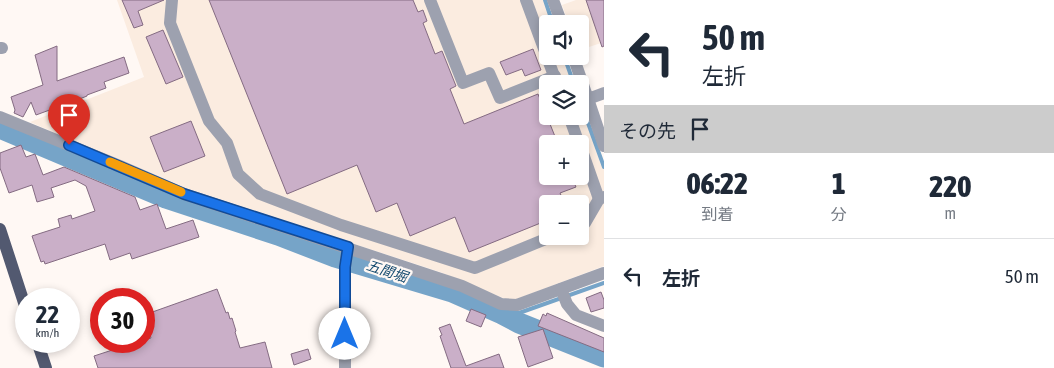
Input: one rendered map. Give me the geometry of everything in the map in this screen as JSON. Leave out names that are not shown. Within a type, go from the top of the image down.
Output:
[{"type":"main road","points":[[0,230],[19,288]]},
{"type":"main road","points":[[41,353],[46,368]]},
{"type":"street","points":[[172,0],[170,23],[209,120],[226,143],[238,174],[260,194],[341,225],[475,268],[539,242]]},
{"type":"street","points":[[430,0],[464,83],[489,73],[500,98],[539,85]]},
{"type":"street","points":[[526,0],[554,75]]},
{"type":"street","points":[[553,0],[559,15]]},
{"type":"street","points":[[589,99],[604,93]]},
{"type":"street","points":[[589,102],[604,146]]},
{"type":"street","points":[[0,117],[184,194],[346,256],[462,286],[501,304],[517,305],[563,296],[604,273]]},
{"type":"street","points":[[589,167],[602,198],[589,217]]},
{"type":"street","points":[[345,368],[346,256]]},
{"type":"street","points":[[563,296],[576,315],[604,326]]},
{"type":"shaded area","points":[[117,0],[544,0],[549,15],[539,15],[539,65],[566,65],[570,75],[539,75],[539,125],[587,125],[601,165],[604,165],[604,266],[514,300],[508,300],[440,272],[174,185],[30,122],[144,77]]},
{"type":"shaded area","points":[[576,0],[604,0],[604,42],[589,47],[589,15],[566,15],[562,5]]},
{"type":"building","points":[[122,0],[164,0],[138,11],[143,25],[134,28]]},
{"type":"building","points":[[209,0],[413,0],[418,12],[423,10],[427,21],[423,23],[435,54],[442,51],[456,86],[450,89],[464,124],[538,94],[539,125],[550,125],[554,135],[539,135],[539,185],[575,185],[576,187],[560,193],[561,195],[539,195],[539,224],[469,252],[455,217],[410,236],[397,203],[376,212],[357,165],[287,194]]},
{"type":"building","points":[[586,0],[604,0],[604,46],[602,47]]},
{"type":"building","points":[[163,30],[183,77],[166,84],[146,37]]},
{"type":"building","points":[[57,46],[57,81],[124,57],[129,73],[104,82],[106,88],[77,100],[85,121],[74,125],[66,104],[36,115],[31,102],[23,117],[14,113],[15,110],[11,97],[43,85],[35,55]]},
{"type":"building","points":[[533,49],[541,70],[525,76],[522,69],[506,75],[500,62]]},
{"type":"building","points":[[191,121],[205,156],[164,172],[150,137]]},
{"type":"building","points":[[21,145],[26,157],[35,154],[43,175],[64,167],[135,197],[140,210],[157,204],[166,229],[193,220],[199,237],[132,259],[130,253],[110,260],[105,244],[45,264],[44,261],[41,262],[32,236],[60,227],[58,219],[71,215],[72,219],[95,211],[86,186],[75,180],[51,188],[54,197],[37,202],[32,185],[9,193],[0,168],[0,153]]},
{"type":"building","points":[[217,289],[226,313],[228,312],[230,319],[232,318],[240,348],[265,342],[272,368],[98,368],[94,356],[103,353],[155,353],[155,311]]},
{"type":"building","points":[[601,292],[604,308],[591,312],[586,298]]},
{"type":"building","points":[[471,309],[486,315],[481,327],[466,321]]},
{"type":"building","points":[[547,313],[604,338],[604,352],[538,326],[543,314],[546,316]]},
{"type":"building","points":[[450,324],[466,366],[499,354],[504,368],[451,368],[439,328]]},
{"type":"building","points":[[543,329],[553,358],[528,367],[518,337]]},
{"type":"building","points":[[308,349],[311,359],[294,365],[291,354]]},
{"type":"waterway","points":[[545,0],[550,15]]},
{"type":"waterway","points":[[567,65],[571,75]]},
{"type":"waterway","points":[[589,125],[604,167]]},
{"type":"waterway","name":"五間堀","points":[[0,128],[166,198],[278,235],[335,257],[452,292],[519,323],[604,357]]},
{"type":"waterway","points":[[502,314],[519,313],[604,283]]},
{"type":"slow traffic","points":[[110,162],[181,192]]},
{"type":"route","points":[[69,145],[184,194],[348,247],[345,267],[345,334]]}]
